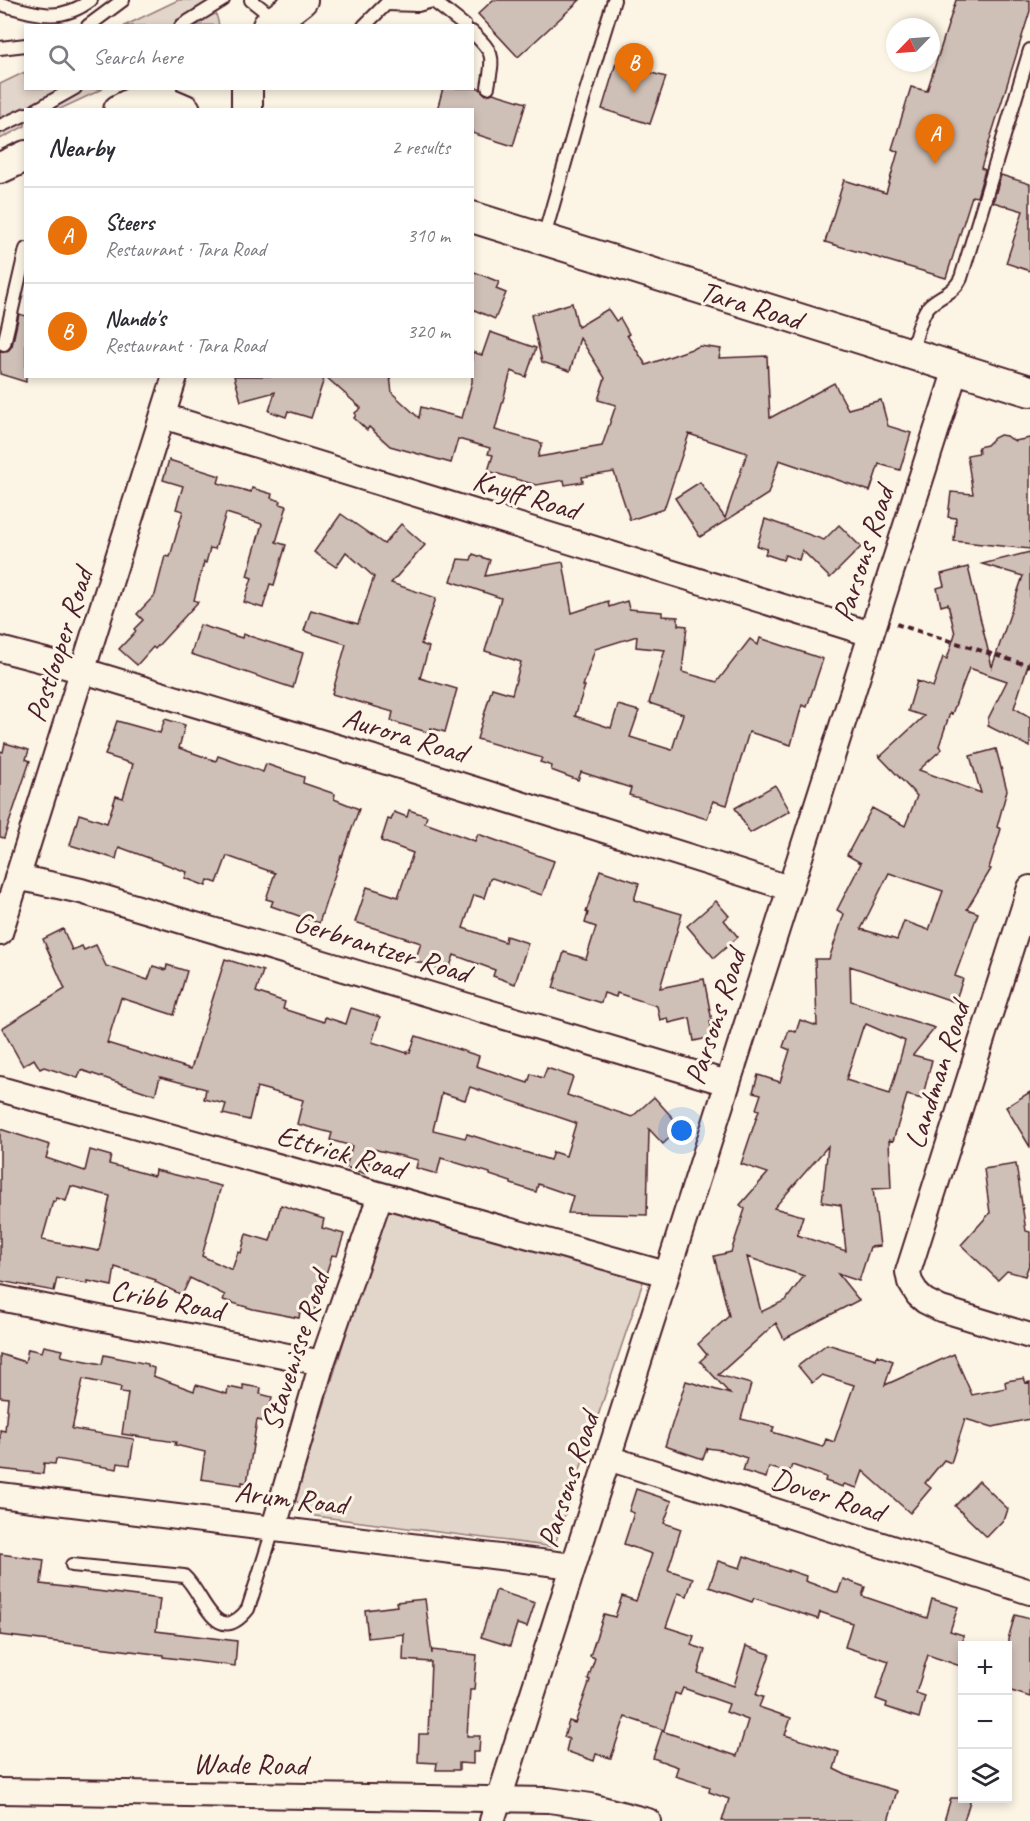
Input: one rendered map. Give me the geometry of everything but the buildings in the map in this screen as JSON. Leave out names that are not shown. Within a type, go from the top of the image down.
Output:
[{"type":"street","points":[[277,24],[302,0]]},
{"type":"street","points":[[246,108],[247,90]]},
{"type":"street","points":[[123,108],[155,92],[182,108]]},
{"type":"street","points":[[0,168],[24,157]]},
{"type":"street","name":"Tara Road","points":[[474,217],[1030,392]]},
{"type":"street","name":"Parsons Road","points":[[495,1810],[956,369]]},
{"type":"street","name":"Postlooper Road","points":[[0,933],[175,378]]},
{"type":"street","name":"Knyff Road","points":[[163,416],[873,626]]},
{"type":"street","name":"Aurora Road","points":[[0,649],[84,671],[387,762],[789,888]]},
{"type":"street","name":"Gerbrantzer Road","points":[[17,877],[93,894],[727,1083]]},
{"type":"street","name":"Landman Road","points":[[1030,888],[908,1272],[910,1282],[918,1295],[926,1302],[941,1309],[1030,1336]]},
{"type":"street","name":"Ettrick Road","points":[[0,1089],[666,1274]]},
{"type":"street","name":"Stavenisse Road","points":[[274,1527],[322,1363],[380,1196]]},
{"type":"street","name":"Cribb Road","points":[[0,1298],[322,1363]]},
{"type":"street","name":"Dover Road","points":[[608,1458],[1030,1592]]},
{"type":"street","name":"Arum Road","points":[[0,1495],[274,1527],[573,1566]]},
{"type":"street","name":"Wade Road","points":[[0,1791],[236,1796],[495,1810],[549,1800],[591,1806],[648,1821]]},
{"type":"lane","points":[[0,4],[35,13],[64,15],[81,8],[91,0]]},
{"type":"lane","points":[[91,24],[123,0]]},
{"type":"lane","points":[[184,24],[223,0]]},
{"type":"lane","points":[[251,0],[277,24]]},
{"type":"lane","points":[[366,24],[388,2],[418,5],[434,0],[463,24]]},
{"type":"lane","points":[[543,240],[614,0]]},
{"type":"lane","points":[[474,34],[487,45],[493,57],[488,87]]},
{"type":"lane","points":[[0,48],[24,45]]},
{"type":"lane","points":[[911,355],[925,311],[930,304],[957,286],[961,278],[1030,50]]},
{"type":"lane","points":[[40,108],[71,90]]},
{"type":"lane","points":[[0,126],[24,115]]},
{"type":"lane","points":[[4,344],[24,258]]},
{"type":"lane","points":[[72,1565],[184,1576],[196,1589],[209,1614],[223,1622],[232,1622],[248,1609],[274,1527]]},
{"type":"path","points":[[873,626],[1030,666]]},
{"type":"shaded area","points":[[178,0],[206,0],[215,10],[219,24],[128,24]]},
{"type":"shaded area","points":[[24,72],[24,90],[101,90],[62,108],[24,108],[24,127],[0,139],[0,84]]},
{"type":"shaded area","points":[[389,1208],[644,1279],[554,1547],[315,1516],[295,1500],[383,1214]]},
{"type":"place","name":"Nando's","points":[[634,93]]},
{"type":"place","name":"Steers","points":[[935,164]]}]
